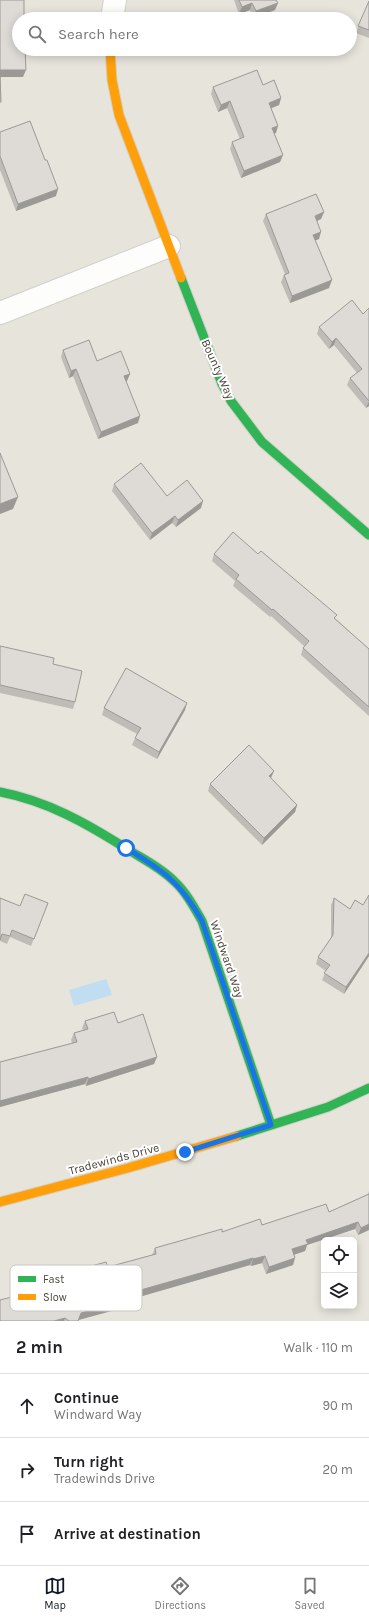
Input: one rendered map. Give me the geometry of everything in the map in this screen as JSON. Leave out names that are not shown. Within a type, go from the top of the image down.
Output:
[{"type":"street","points":[[113,12],[115,0]]},
{"type":"street","name":"Bounty Way","points":[[110,56],[112,80],[120,115],[222,384],[231,401],[262,442],[369,535]]},
{"type":"street","points":[[0,313],[169,246]]},
{"type":"street","name":"Windward Way","points":[[0,792],[30,799],[62,810],[153,864],[169,876],[181,888],[191,901],[202,921],[271,1125]]},
{"type":"street","name":"Tradewinds Drive","points":[[0,1202],[194,1149],[336,1104],[369,1088]]},
{"type":"shaded area","points":[[0,0],[369,0],[369,1321],[0,1321]]},
{"type":"water","points":[[106,979],[112,995],[74,1006],[69,990]]},
{"type":"building","points":[[0,0],[24,0],[24,12],[12,12],[12,56],[25,56],[26,70],[0,70]]},
{"type":"building","points":[[239,0],[276,0],[278,3],[256,11],[252,3],[242,7]]},
{"type":"building","points":[[369,1],[369,30],[358,26]]},
{"type":"building","points":[[257,70],[263,85],[274,80],[281,98],[269,103],[278,126],[272,128],[283,155],[244,171],[232,142],[244,137],[230,101],[221,105],[213,87]]},
{"type":"building","points":[[0,76],[1,102],[0,102]]},
{"type":"building","points":[[30,121],[58,189],[18,204],[0,156],[0,132]]},
{"type":"building","points":[[316,194],[324,212],[315,216],[321,232],[313,235],[332,280],[292,296],[284,275],[289,273],[266,214]]},
{"type":"building","points":[[352,300],[363,314],[369,308],[369,401],[350,378],[362,369],[336,338],[332,342],[319,327]]},
{"type":"building","points":[[89,340],[97,361],[121,351],[130,374],[124,376],[140,416],[101,432],[76,369],[71,371],[63,350]]},
{"type":"building","points":[[0,453],[18,497],[0,504]]},
{"type":"building","points":[[141,463],[167,496],[187,480],[203,501],[178,520],[175,516],[152,533],[114,484]]},
{"type":"building","points":[[233,532],[258,554],[261,551],[337,615],[334,618],[369,649],[369,707],[303,648],[309,641],[236,579],[239,575],[214,554]]},
{"type":"building","points":[[0,646],[54,658],[53,664],[82,671],[75,702],[0,685]]},
{"type":"building","points":[[126,668],[187,703],[159,752],[135,738],[141,728],[104,708]]},
{"type":"building","points":[[249,745],[274,771],[269,776],[297,805],[264,838],[210,784]]},
{"type":"building","points":[[25,894],[48,903],[34,939],[12,930],[10,936],[2,934],[0,940],[0,898],[20,906]]},
{"type":"building","points":[[369,895],[369,953],[346,987],[324,973],[330,965],[318,957],[333,935],[334,898],[350,909],[355,900],[363,905]]},
{"type":"building","points":[[114,1012],[118,1023],[143,1014],[157,1057],[88,1079],[88,1077],[0,1101],[0,1062],[77,1042],[74,1033],[88,1029],[85,1021]]},
{"type":"building","points":[[369,1194],[369,1224],[361,1228],[358,1222],[306,1240],[308,1244],[292,1249],[295,1258],[269,1267],[265,1256],[253,1258],[142,1290],[142,1265],[115,1265],[156,1254],[155,1248],[222,1229],[222,1232],[260,1219],[262,1225],[326,1204],[329,1212]]},
{"type":"building","points":[[106,1262],[107,1265],[95,1265]]},
{"type":"building","points":[[10,1298],[10,1311],[88,1311],[81,1313],[78,1321],[69,1321],[65,1318],[54,1321],[0,1321],[0,1300]]},
{"type":"traffic: fast","points":[[181,278],[222,384],[231,401],[262,442],[369,535]]},
{"type":"traffic: fast","points":[[0,792],[34,801],[66,814],[112,839],[157,867],[178,885],[190,900],[202,921],[271,1125]]},
{"type":"traffic: fast","points":[[237,1136],[328,1107],[369,1088]]},
{"type":"traffic: slow","points":[[110,56],[112,80],[119,115],[181,278]]},
{"type":"traffic: slow","points":[[0,1202],[128,1168],[237,1136]]},
{"type":"route","points":[[126,848],[153,864],[169,876],[191,901],[202,921],[271,1125],[185,1152]]}]
